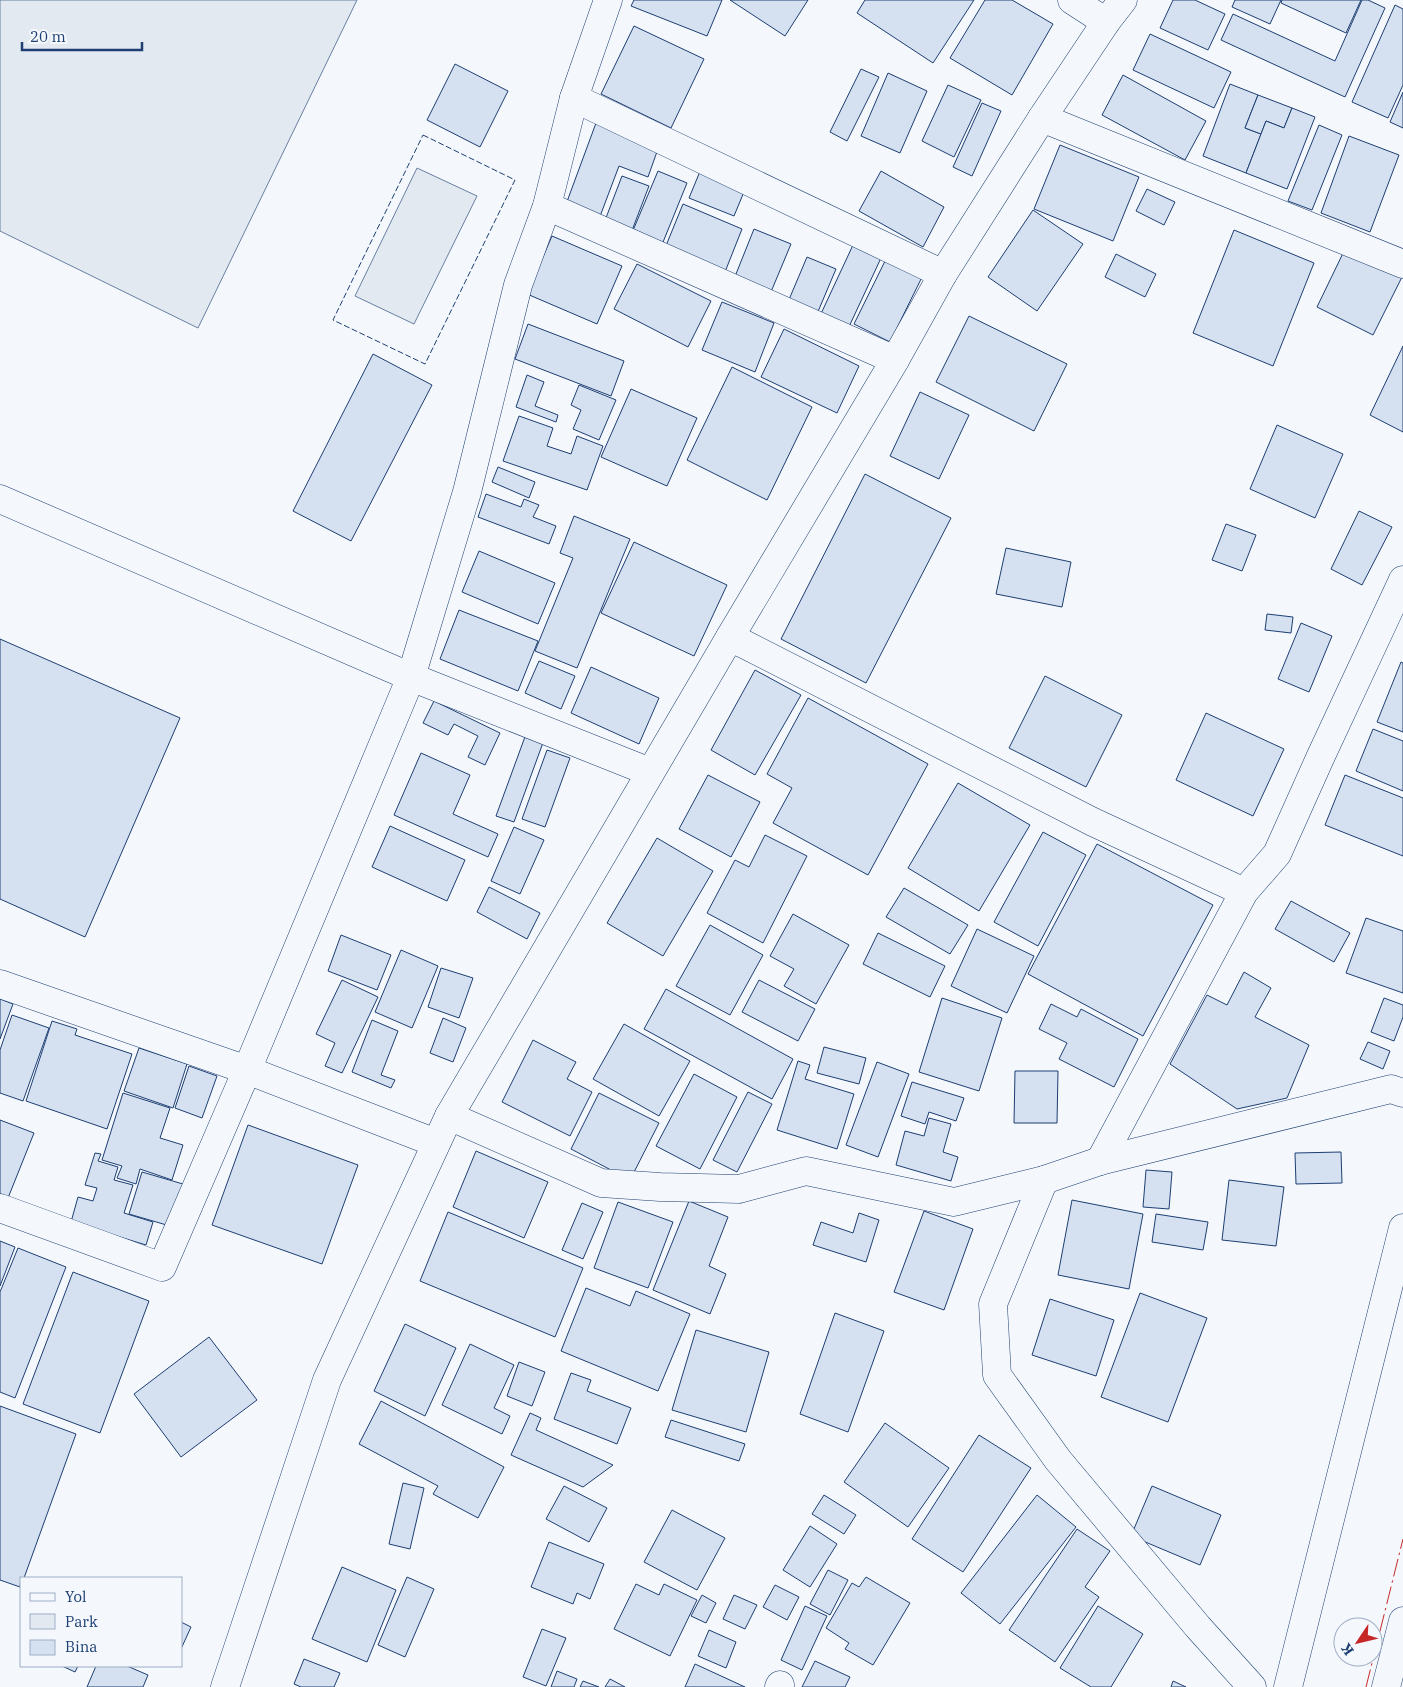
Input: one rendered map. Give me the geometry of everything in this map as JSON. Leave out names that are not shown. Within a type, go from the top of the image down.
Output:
[{"type":"street","points":[[0,1208],[162,1267],[247,1070],[411,676],[466,492],[518,285],[547,206],[574,98],[608,0]]},
{"type":"street","points":[[1072,0],[1106,22]]},
{"type":"street","points":[[225,1687],[327,1380],[449,1116],[650,772],[895,360],[943,274],[1042,118],[1106,22],[1123,0]]},
{"type":"street","points":[[574,98],[943,274]]},
{"type":"street","points":[[1042,118],[1403,264]]},
{"type":"street","points":[[547,206],[895,360]]},
{"type":"street","points":[[0,499],[411,676],[650,772]]},
{"type":"street","points":[[1100,1161],[1244,892],[1277,854],[1403,580]]},
{"type":"street","points":[[730,637],[1093,822],[1244,892]]},
{"type":"street","points":[[0,984],[247,1070],[436,1143]]},
{"type":"street","points":[[449,1116],[602,1183],[738,1189],[806,1171],[954,1202],[1044,1180],[1100,1161],[1391,1089],[1403,1093]]},
{"type":"street","points":[[1044,1180],[993,1304],[997,1374],[1058,1460],[1198,1627],[1252,1687]]},
{"type":"street","points":[[1288,1687],[1403,1228]]},
{"type":"street","points":[[1386,1687],[1403,1621]]},
{"type":"green space","points":[[0,0],[357,0],[198,328],[0,231]]},
{"type":"green space","points":[[417,168],[477,196],[414,324],[355,296]]},
{"type":"building","points":[[634,0],[722,0],[707,36],[631,6]]},
{"type":"building","points":[[730,0],[808,0],[785,36]]},
{"type":"building","points":[[865,0],[974,0],[933,63],[857,13]]},
{"type":"building","points":[[985,0],[1012,0],[1053,24],[1012,95],[950,58]]},
{"type":"building","points":[[1173,0],[1195,0],[1225,14],[1208,50],[1160,28]]},
{"type":"building","points":[[1235,0],[1281,0],[1270,24],[1232,7]]},
{"type":"building","points":[[1282,0],[1361,0],[1346,33],[1281,3]]},
{"type":"building","points":[[1362,0],[1368,0],[1385,8],[1345,97],[1221,40],[1233,14],[1335,61]]},
{"type":"building","points":[[1395,5],[1403,9],[1403,85],[1388,118],[1352,102]]},
{"type":"building","points":[[634,26],[704,59],[671,128],[601,94]]},
{"type":"building","points":[[1150,34],[1231,72],[1214,108],[1133,70]]},
{"type":"building","points":[[455,64],[508,91],[480,147],[427,120]]},
{"type":"building","points":[[861,69],[879,77],[847,141],[830,132]]},
{"type":"building","points":[[888,73],[927,91],[900,153],[861,136]]},
{"type":"building","points":[[1123,75],[1206,121],[1185,160],[1102,115]]},
{"type":"building","points":[[1230,84],[1258,95],[1245,128],[1261,134],[1246,173],[1203,156]]},
{"type":"building","points":[[948,85],[981,100],[954,157],[922,141]]},
{"type":"building","points":[[1403,92],[1403,128],[1390,122]]},
{"type":"building","points":[[1258,95],[1292,108],[1284,128],[1266,121],[1261,134],[1245,128]]},
{"type":"building","points":[[982,103],[1001,111],[972,176],[953,167]]},
{"type":"building","points":[[1292,108],[1315,117],[1287,189],[1246,173],[1266,121],[1284,128]]},
{"type":"building","points":[[596,123],[659,146],[648,177],[619,166],[599,219],[565,207]]},
{"type":"building","points":[[1319,125],[1342,135],[1312,210],[1288,201]]},
{"type":"building","points":[[1349,136],[1399,155],[1370,232],[1321,213]]},
{"type":"building","points":[[1060,145],[1139,177],[1113,241],[1034,209]]},
{"type":"building","points":[[701,169],[746,187],[734,216],[689,198]]},
{"type":"building","points":[[658,171],[687,183],[659,252],[629,240]]},
{"type":"building","points":[[881,171],[944,207],[923,247],[859,211]]},
{"type":"building","points":[[622,176],[649,186],[631,233],[604,223]]},
{"type":"building","points":[[1147,189],[1175,202],[1164,225],[1136,211]]},
{"type":"building","points":[[683,204],[742,229],[723,277],[663,253]]},
{"type":"building","points":[[1033,210],[1083,244],[1037,311],[988,277]]},
{"type":"building","points":[[754,229],[791,244],[768,299],[732,284]]},
{"type":"building","points":[[1234,230],[1314,263],[1273,366],[1193,333]]},
{"type":"building","points":[[552,236],[622,266],[597,324],[527,294]]},
{"type":"building","points":[[853,245],[881,258],[847,331],[819,318]]},
{"type":"building","points":[[1346,247],[1403,275],[1373,335],[1317,307]]},
{"type":"building","points":[[1116,254],[1156,274],[1145,297],[1105,277]]},
{"type":"building","points":[[888,255],[924,273],[890,342],[854,324]]},
{"type":"building","points":[[807,257],[836,269],[814,321],[785,309]]},
{"type":"building","points":[[637,264],[711,301],[688,347],[614,309]]},
{"type":"building","points":[[722,302],[774,323],[755,372],[702,350]]},
{"type":"building","points":[[969,316],[1067,364],[1034,431],[936,382]]},
{"type":"building","points":[[528,324],[624,361],[611,396],[515,359]]},
{"type":"building","points":[[784,329],[859,366],[837,413],[761,377]]},
{"type":"building","points":[[1403,346],[1403,432],[1370,415]]},
{"type":"building","points":[[373,354],[432,385],[351,541],[293,511]]},
{"type":"building","points":[[732,367],[812,407],[767,500],[687,460]]},
{"type":"building","points":[[527,375],[544,382],[535,406],[558,415],[556,422],[516,407]]},
{"type":"building","points":[[579,385],[616,400],[599,440],[573,429],[581,410],[571,405]]},
{"type":"building","points":[[631,389],[697,418],[667,486],[601,457]]},
{"type":"building","points":[[920,392],[969,415],[939,479],[890,456]]},
{"type":"building","points":[[519,416],[553,428],[547,446],[571,454],[577,436],[603,446],[587,490],[503,461]]},
{"type":"building","points":[[1277,425],[1343,454],[1315,518],[1250,489]]},
{"type":"building","points":[[498,467],[535,482],[529,498],[492,482]]},
{"type":"building","points":[[865,474],[951,518],[866,683],[781,639]]},
{"type":"building","points":[[486,494],[521,507],[524,499],[539,505],[533,517],[556,526],[549,544],[478,517]]},
{"type":"building","points":[[1359,511],[1392,527],[1362,585],[1331,569]]},
{"type":"building","points":[[574,516],[630,539],[577,668],[535,651],[573,558],[560,553]]},
{"type":"building","points":[[1226,524],[1256,535],[1242,571],[1212,560]]},
{"type":"building","points":[[634,542],[727,585],[694,656],[601,613]]},
{"type":"building","points":[[1006,548],[1071,562],[1062,607],[996,594]]},
{"type":"building","points":[[479,551],[555,583],[538,624],[462,592]]},
{"type":"building","points":[[459,610],[538,641],[518,691],[440,659]]},
{"type":"building","points":[[1267,614],[1293,617],[1291,633],[1265,630]]},
{"type":"building","points":[[1301,623],[1332,636],[1309,692],[1278,679]]},
{"type":"building","points":[[0,639],[180,718],[85,937],[0,899]]},
{"type":"building","points":[[539,661],[575,676],[561,709],[525,693]]},
{"type":"building","points":[[1401,662],[1403,663],[1403,732],[1377,722]]},
{"type":"building","points":[[591,667],[659,698],[639,744],[571,713]]},
{"type":"building","points":[[755,670],[801,695],[755,775],[711,750]]},
{"type":"building","points":[[1045,676],[1122,715],[1086,787],[1009,748]]},
{"type":"building","points":[[808,698],[928,764],[868,875],[773,823],[792,788],[767,774]]},
{"type":"building","points":[[434,701],[500,733],[485,765],[468,757],[478,736],[454,724],[448,735],[423,723]]},
{"type":"building","points":[[1206,713],[1284,749],[1253,816],[1176,780]]},
{"type":"building","points":[[1373,729],[1403,741],[1403,791],[1356,771]]},
{"type":"building","points":[[526,734],[544,740],[514,822],[496,816]]},
{"type":"building","points":[[547,750],[570,758],[545,827],[522,819]]},
{"type":"building","points":[[421,753],[470,775],[453,814],[498,834],[488,857],[394,815]]},
{"type":"building","points":[[708,775],[760,802],[731,857],[679,829]]},
{"type":"building","points":[[1345,775],[1403,798],[1403,856],[1325,825]]},
{"type":"building","points":[[958,783],[1030,825],[979,911],[908,868]]},
{"type":"building","points":[[390,826],[465,860],[447,901],[372,867]]},
{"type":"building","points":[[514,827],[544,840],[520,894],[491,881]]},
{"type":"building","points":[[1043,832],[1086,855],[1038,946],[994,922]]},
{"type":"building","points":[[765,835],[807,856],[763,943],[707,913],[735,860],[749,867]]},
{"type":"building","points":[[657,838],[713,871],[663,956],[607,923]]},
{"type":"building","points":[[1097,844],[1213,905],[1143,1036],[1028,974]]},
{"type":"building","points":[[489,887],[540,913],[527,939],[477,912]]},
{"type":"building","points":[[904,888],[968,925],[950,954],[886,917]]},
{"type":"building","points":[[1291,901],[1350,933],[1334,962],[1275,929]]},
{"type":"building","points":[[793,914],[849,945],[816,1004],[784,986],[794,969],[770,956]]},
{"type":"building","points":[[1366,918],[1403,931],[1403,993],[1346,973]]},
{"type":"building","points":[[710,925],[763,955],[730,1015],[676,986]]},
{"type":"building","points":[[977,929],[1034,956],[1007,1013],[951,986]]},
{"type":"building","points":[[878,933],[945,966],[930,997],[863,964]]},
{"type":"building","points":[[341,935],[391,955],[377,990],[328,971]]},
{"type":"building","points":[[401,950],[438,966],[412,1028],[375,1012]]},
{"type":"building","points":[[441,968],[473,978],[459,1018],[428,1007]]},
{"type":"building","points":[[1244,972],[1271,988],[1255,1017],[1309,1045],[1287,1098],[1237,1109],[1170,1064],[1207,995],[1227,1005]]},
{"type":"building","points":[[342,980],[378,997],[342,1073],[325,1066],[335,1043],[316,1034]]},
{"type":"building","points":[[759,980],[815,1009],[798,1041],[742,1012]]},
{"type":"building","points":[[666,989],[793,1059],[772,1099],[644,1029]]},
{"type":"building","points":[[942,998],[1002,1018],[979,1091],[919,1072]]},
{"type":"building","points":[[1384,998],[1403,1005],[1403,1017],[1394,1041],[1371,1032]]},
{"type":"building","points":[[0,999],[13,1004],[0,1039]]},
{"type":"building","points":[[1051,1004],[1077,1017],[1081,1009],[1138,1039],[1114,1087],[1059,1059],[1067,1043],[1039,1029]]},
{"type":"building","points":[[12,1015],[49,1028],[23,1101],[0,1093],[0,1050]]},
{"type":"building","points":[[443,1018],[466,1028],[453,1062],[430,1053]]},
{"type":"building","points":[[372,1020],[398,1031],[381,1075],[395,1080],[391,1088],[352,1072]]},
{"type":"building","points":[[52,1021],[77,1029],[75,1035],[132,1054],[107,1129],[26,1101]]},
{"type":"building","points":[[624,1024],[690,1061],[659,1116],[593,1079]]},
{"type":"building","points":[[533,1040],[576,1062],[567,1079],[592,1092],[570,1136],[502,1102]]},
{"type":"building","points":[[1368,1042],[1390,1051],[1383,1069],[1360,1059]]},
{"type":"building","points":[[824,1047],[866,1058],[859,1084],[817,1073]]},
{"type":"building","points":[[139,1048],[187,1064],[173,1108],[124,1091]]},
{"type":"building","points":[[798,1061],[810,1065],[805,1079],[854,1094],[837,1149],[777,1130]]},
{"type":"building","points":[[877,1062],[909,1074],[878,1157],[846,1145]]},
{"type":"building","points":[[189,1066],[217,1076],[202,1118],[175,1108]]},
{"type":"building","points":[[1015,1071],[1058,1071],[1057,1123],[1014,1123]]},
{"type":"building","points":[[694,1074],[737,1097],[700,1169],[656,1146]]},
{"type":"building","points":[[912,1082],[964,1098],[956,1121],[929,1112],[925,1124],[901,1116]]},
{"type":"building","points":[[748,1092],[772,1104],[737,1172],[713,1160]]},
{"type":"building","points":[[123,1093],[170,1108],[160,1138],[183,1145],[172,1180],[140,1169],[136,1184],[117,1178],[122,1166],[102,1160]]},
{"type":"building","points":[[599,1093],[659,1123],[630,1180],[571,1149]]},
{"type":"building","points":[[929,1118],[951,1124],[943,1152],[958,1157],[951,1181],[896,1165],[905,1131],[924,1136]]},
{"type":"building","points":[[0,1120],[34,1133],[8,1198],[0,1195]]},
{"type":"building","points":[[248,1125],[358,1165],[322,1264],[212,1225]]},
{"type":"building","points":[[476,1151],[548,1182],[524,1238],[453,1207]]},
{"type":"building","points":[[1341,1152],[1342,1183],[1296,1184],[1295,1153]]},
{"type":"building","points":[[95,1153],[101,1154],[98,1161],[118,1167],[114,1180],[133,1185],[124,1213],[153,1222],[146,1245],[71,1222],[78,1197],[93,1201],[97,1188],[85,1185]]},
{"type":"building","points":[[1146,1170],[1172,1172],[1169,1209],[1143,1207]]},
{"type":"building","points":[[142,1172],[183,1184],[170,1226],[129,1214]]},
{"type":"building","points":[[1229,1180],[1284,1187],[1276,1246],[1222,1240]]},
{"type":"building","points":[[1072,1200],[1143,1214],[1129,1289],[1058,1275]]},
{"type":"building","points":[[689,1201],[728,1217],[709,1266],[726,1274],[710,1314],[653,1290]]},
{"type":"building","points":[[618,1202],[673,1222],[648,1288],[594,1268]]},
{"type":"building","points":[[582,1203],[603,1212],[583,1259],[562,1250]]},
{"type":"building","points":[[924,1211],[973,1229],[944,1310],[894,1292]]},
{"type":"building","points":[[448,1212],[583,1268],[555,1337],[420,1281]]},
{"type":"building","points":[[859,1213],[879,1220],[866,1262],[813,1245],[821,1222],[853,1233]]},
{"type":"building","points":[[1156,1214],[1208,1222],[1203,1250],[1152,1242]]},
{"type":"building","points":[[0,1241],[15,1247],[0,1286]]},
{"type":"building","points":[[18,1248],[66,1267],[15,1398],[0,1392],[0,1292]]},
{"type":"building","points":[[73,1272],[149,1301],[100,1433],[23,1404]]},
{"type":"building","points":[[586,1288],[630,1306],[636,1291],[690,1314],[658,1391],[561,1351]]},
{"type":"building","points":[[1140,1293],[1207,1318],[1168,1422],[1101,1397]]},
{"type":"building","points":[[1050,1299],[1114,1320],[1096,1376],[1032,1355]]},
{"type":"building","points":[[835,1313],[884,1331],[848,1432],[800,1414]]},
{"type":"building","points":[[405,1324],[456,1348],[425,1416],[374,1391]]},
{"type":"building","points":[[696,1330],[769,1352],[746,1432],[672,1410]]},
{"type":"building","points":[[209,1337],[257,1400],[181,1457],[134,1394]]},
{"type":"building","points":[[470,1344],[514,1365],[494,1408],[510,1416],[502,1434],[442,1405]]},
{"type":"building","points":[[519,1362],[545,1372],[532,1406],[507,1396]]},
{"type":"building","points":[[571,1373],[591,1380],[587,1391],[631,1408],[617,1444],[554,1419]]},
{"type":"building","points":[[381,1401],[504,1467],[478,1518],[433,1494],[438,1486],[359,1444]]},
{"type":"building","points":[[0,1406],[76,1434],[24,1577],[20,1577],[20,1587],[0,1580]]},
{"type":"building","points":[[530,1413],[541,1418],[536,1430],[613,1465],[583,1487],[511,1455]]},
{"type":"building","points":[[671,1420],[745,1444],[739,1461],[665,1437]]},
{"type":"building","points":[[885,1423],[949,1468],[908,1527],[844,1482]]},
{"type":"building","points":[[979,1435],[1031,1468],[963,1572],[912,1539]]},
{"type":"building","points":[[403,1483],[424,1488],[410,1549],[389,1544]]},
{"type":"building","points":[[564,1486],[607,1508],[589,1542],[546,1519]]},
{"type":"building","points":[[1152,1486],[1221,1515],[1200,1565],[1131,1536]]},
{"type":"building","points":[[824,1495],[856,1515],[844,1534],[812,1514]]},
{"type":"building","points":[[1037,1495],[1076,1527],[1000,1624],[961,1593]]},
{"type":"building","points":[[672,1510],[725,1538],[697,1590],[644,1562]]},
{"type":"building","points":[[810,1526],[837,1544],[810,1587],[783,1570]]},
{"type":"building","points":[[1077,1529],[1110,1551],[1085,1587],[1099,1597],[1055,1662],[1009,1630]]},
{"type":"building","points":[[549,1542],[604,1564],[590,1599],[577,1593],[573,1604],[531,1587]]},
{"type":"building","points":[[342,1567],[396,1590],[367,1662],[312,1639]]},
{"type":"building","points":[[828,1570],[848,1580],[830,1615],[810,1604]]},
{"type":"building","points":[[407,1577],[434,1589],[405,1657],[378,1645]]},
{"type":"building","points":[[866,1577],[910,1603],[873,1665],[845,1649],[849,1643],[826,1628],[852,1583],[859,1587]]},
{"type":"building","points":[[636,1584],[659,1595],[664,1584],[697,1600],[670,1656],[614,1629]]},
{"type":"building","points":[[775,1585],[799,1597],[787,1620],[763,1607]]},
{"type":"building","points":[[702,1595],[716,1603],[706,1623],[691,1616]]},
{"type":"building","points":[[734,1595],[757,1605],[745,1629],[723,1619]]},
{"type":"building","points":[[805,1606],[827,1616],[802,1670],[781,1660]]},
{"type":"building","points":[[1098,1606],[1143,1634],[1111,1687],[1091,1687],[1060,1668]]},
{"type":"building","points":[[182,1622],[191,1627],[182,1647]]},
{"type":"building","points":[[542,1629],[566,1638],[546,1686],[523,1677]]},
{"type":"building","points":[[709,1630],[736,1642],[726,1668],[698,1656]]},
{"type":"building","points":[[304,1659],[340,1673],[334,1687],[301,1687],[294,1684]]},
{"type":"building","points":[[815,1661],[850,1677],[845,1687],[802,1687]]},
{"type":"building","points":[[695,1664],[745,1687],[685,1687]]},
{"type":"building","points":[[64,1667],[78,1667],[75,1672]]},
{"type":"building","points":[[96,1667],[129,1667],[148,1675],[143,1687],[87,1687]]},
{"type":"building","points":[[557,1671],[577,1679],[574,1687],[551,1687]]},
{"type":"building","points":[[610,1679],[625,1687],[605,1687]]},
{"type":"building","points":[[583,1681],[599,1687],[580,1687]]},
{"type":"building","points":[[1173,1681],[1186,1687],[1171,1687]]},
{"type":"fence","points":[[423,135],[515,180],[425,364],[333,320],[423,135]]},
{"type":"power","points":[[1366,1687],[1403,1539]]}]
